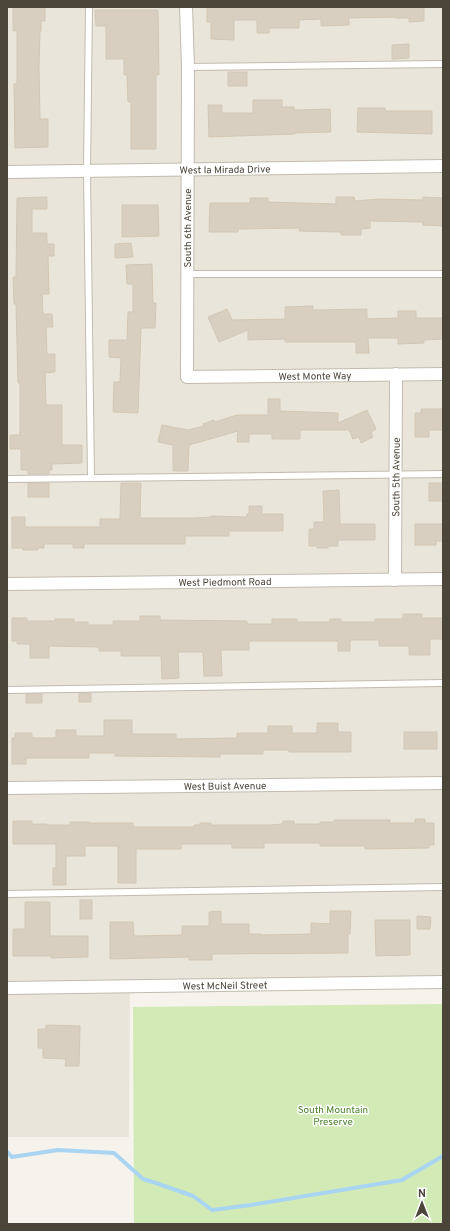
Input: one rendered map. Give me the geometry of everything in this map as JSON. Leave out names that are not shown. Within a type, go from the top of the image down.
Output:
[{"type":"street","name":"South 6th Avenue","points":[[186,7],[188,67],[187,377]]},
{"type":"street","name":"West la Mirada Drive","points":[[7,172],[443,166]]},
{"type":"street","name":"South 5th Avenue","points":[[395,580],[396,374]]},
{"type":"street","name":"West Monte Way","points":[[187,377],[443,374]]},
{"type":"street","name":"West Piedmont Road","points":[[7,584],[443,579]]},
{"type":"street","name":"West Buist Avenue","points":[[7,788],[443,783]]},
{"type":"street","name":"West McNeil Street","points":[[7,988],[443,982]]},
{"type":"lane","points":[[89,7],[87,171],[91,478]]},
{"type":"lane","points":[[188,67],[443,64]]},
{"type":"lane","points":[[187,274],[443,274]]},
{"type":"lane","points":[[7,479],[443,474]]},
{"type":"lane","points":[[7,690],[443,683]]},
{"type":"lane","points":[[7,894],[443,887]]},
{"type":"shaded area","points":[[7,7],[443,7],[443,982],[130,987],[129,1137],[7,1137]]},
{"type":"green space","name":"South Mountain Preserve","points":[[443,1004],[443,1224],[134,1224],[133,1007]]},
{"type":"building","points":[[13,7],[45,7],[45,21],[41,21],[40,31],[40,119],[48,119],[48,147],[15,148],[14,84],[17,84],[17,31],[13,31]]},
{"type":"building","points":[[207,7],[424,7],[424,21],[409,22],[409,18],[396,17],[349,18],[349,25],[321,26],[321,19],[299,20],[299,28],[269,28],[269,33],[257,33],[257,20],[234,20],[234,40],[211,39],[211,22],[207,22]]},
{"type":"building","points":[[95,10],[158,10],[159,75],[156,75],[156,149],[131,149],[131,102],[128,102],[127,75],[124,75],[124,59],[106,59],[106,26],[96,26]]},
{"type":"building","points":[[409,44],[409,58],[392,59],[392,45]]},
{"type":"building","points":[[228,72],[247,72],[247,86],[228,86]]},
{"type":"building","points":[[253,100],[282,100],[282,107],[294,107],[294,110],[330,109],[331,132],[209,137],[208,105],[222,105],[222,113],[253,113]]},
{"type":"building","points":[[358,108],[385,108],[385,111],[432,111],[432,134],[357,132]]},
{"type":"building","points":[[47,197],[47,209],[32,209],[32,233],[47,233],[47,244],[54,244],[54,256],[48,256],[49,294],[42,294],[43,314],[52,314],[53,327],[46,327],[47,354],[55,354],[55,372],[45,373],[46,405],[62,405],[62,445],[82,445],[82,463],[52,464],[52,470],[49,470],[49,474],[28,474],[28,470],[21,470],[21,449],[10,449],[10,435],[20,435],[20,383],[18,383],[16,304],[14,304],[13,277],[16,277],[17,198]]},
{"type":"building","points":[[336,197],[354,197],[355,201],[379,199],[423,200],[423,197],[443,198],[443,226],[423,225],[423,222],[370,221],[370,228],[361,229],[361,235],[341,235],[341,232],[299,231],[300,228],[238,229],[238,232],[209,232],[210,203],[250,203],[250,198],[268,198],[268,202],[336,204]]},
{"type":"building","points":[[122,205],[158,205],[159,236],[122,237]]},
{"type":"building","points":[[131,243],[133,257],[115,258],[115,244]]},
{"type":"building","points":[[152,264],[153,303],[156,303],[155,328],[141,328],[138,413],[113,412],[114,382],[120,382],[121,358],[109,357],[109,340],[127,340],[128,312],[133,312],[133,284],[127,284],[126,265]]},
{"type":"building","points":[[313,306],[313,310],[367,309],[367,319],[398,318],[398,311],[416,311],[416,318],[443,318],[443,339],[424,340],[424,343],[398,344],[398,338],[368,338],[369,353],[356,353],[356,342],[285,342],[285,339],[248,340],[248,330],[219,342],[208,317],[227,309],[232,320],[285,319],[285,307]]},
{"type":"building","points":[[268,399],[280,399],[280,411],[338,413],[338,423],[367,410],[376,429],[371,432],[373,437],[361,443],[359,437],[353,439],[349,430],[300,430],[300,439],[272,439],[272,434],[249,434],[249,442],[237,442],[238,431],[189,445],[188,471],[173,471],[173,445],[158,442],[162,425],[188,430],[204,426],[203,424],[214,420],[215,422],[237,415],[268,415]]},
{"type":"building","points":[[421,409],[443,409],[443,430],[429,430],[429,437],[415,437],[415,413],[421,413]]},
{"type":"building","points":[[28,483],[49,483],[49,497],[28,497]]},
{"type":"building","points":[[121,483],[141,483],[140,518],[196,518],[211,516],[247,517],[247,514],[249,514],[249,506],[262,506],[262,514],[283,514],[283,531],[229,531],[229,536],[185,536],[185,544],[84,544],[84,548],[73,548],[73,544],[44,544],[44,548],[38,548],[38,550],[12,548],[12,517],[25,517],[25,527],[100,527],[100,519],[120,519]]},
{"type":"building","points":[[429,483],[443,483],[443,501],[429,501]]},
{"type":"building","points":[[339,490],[340,524],[375,524],[375,540],[338,540],[338,546],[328,546],[328,548],[309,546],[309,529],[314,529],[314,522],[324,522],[323,491]]},
{"type":"building","points":[[415,524],[443,524],[443,541],[436,541],[436,545],[415,545]]},
{"type":"building","points":[[403,614],[422,614],[422,618],[443,618],[443,639],[430,639],[430,655],[409,655],[409,646],[379,646],[379,640],[350,640],[350,651],[338,651],[338,641],[249,641],[249,650],[221,650],[222,676],[204,676],[203,652],[178,652],[179,678],[162,679],[161,656],[121,656],[121,651],[99,651],[99,647],[49,646],[49,658],[30,658],[30,644],[17,644],[17,641],[12,641],[12,618],[27,618],[27,621],[74,619],[74,622],[88,622],[88,625],[113,625],[113,621],[140,621],[140,616],[160,616],[160,620],[247,621],[247,624],[272,624],[272,619],[297,619],[297,622],[330,622],[330,619],[341,619],[341,622],[375,622],[375,619],[403,619]]},
{"type":"building","points":[[79,693],[91,693],[91,702],[79,702]]},
{"type":"building","points":[[26,694],[42,694],[42,703],[26,703]]},
{"type":"building","points":[[104,720],[132,720],[132,734],[176,734],[176,739],[237,738],[237,733],[268,733],[268,726],[292,726],[292,733],[317,733],[317,723],[338,723],[338,732],[351,732],[351,752],[289,752],[289,750],[263,750],[263,754],[220,754],[220,757],[115,756],[115,753],[89,753],[89,758],[26,758],[26,764],[12,764],[12,738],[15,738],[15,733],[32,733],[32,738],[56,738],[56,730],[76,730],[76,736],[104,736]]},
{"type":"building","points":[[404,732],[437,732],[437,749],[404,749]]},
{"type":"building","points":[[415,819],[425,819],[425,823],[434,823],[434,845],[429,845],[429,848],[365,849],[365,846],[320,846],[320,843],[264,843],[264,848],[232,848],[232,844],[181,844],[181,849],[136,849],[136,883],[118,883],[118,846],[85,846],[85,856],[66,856],[66,885],[53,885],[53,868],[56,868],[56,844],[13,844],[13,821],[32,821],[32,824],[47,825],[70,825],[70,822],[89,822],[133,823],[133,827],[194,827],[194,825],[200,825],[200,823],[211,823],[211,825],[270,825],[283,824],[283,821],[294,821],[294,824],[320,824],[320,822],[334,822],[334,820],[390,820],[390,823],[415,823]]},
{"type":"building","points":[[80,900],[92,900],[92,919],[80,919]]},
{"type":"building","points":[[25,902],[50,902],[50,936],[88,936],[88,957],[51,958],[51,956],[13,956],[13,929],[25,929]]},
{"type":"building","points":[[221,911],[221,924],[249,924],[249,934],[261,935],[311,934],[311,923],[330,924],[330,911],[351,911],[350,934],[348,934],[348,953],[212,954],[212,960],[189,960],[189,957],[110,959],[110,922],[133,922],[134,936],[182,935],[182,926],[209,926],[209,912]]},
{"type":"building","points":[[417,916],[431,917],[430,929],[417,929]]},
{"type":"building","points":[[375,920],[410,920],[410,955],[376,956]]},
{"type":"building","points":[[46,1025],[80,1026],[79,1066],[65,1066],[66,1059],[43,1058],[43,1048],[38,1048],[38,1029],[46,1029]]},
{"type":"waterway","points":[[7,1152],[12,1157],[58,1150],[114,1153],[143,1179],[193,1196],[212,1210],[402,1180],[443,1156]]}]
